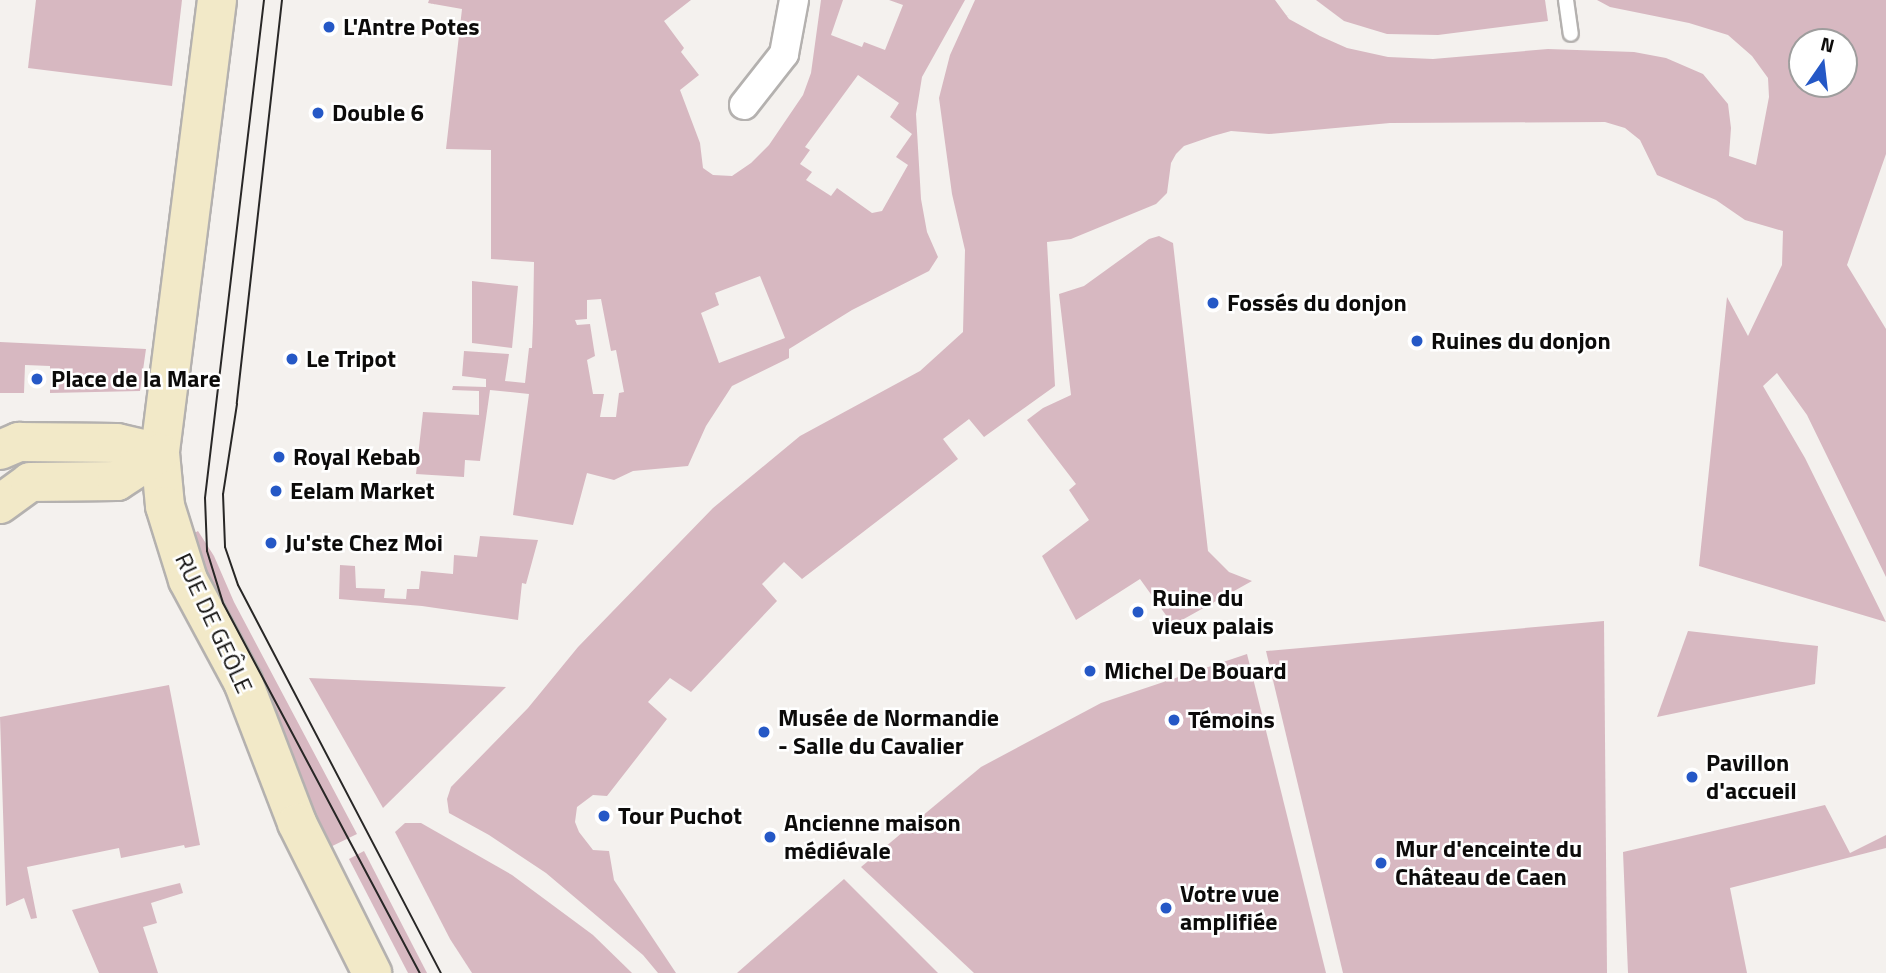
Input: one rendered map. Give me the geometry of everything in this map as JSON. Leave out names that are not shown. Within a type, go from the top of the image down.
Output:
[{"type":"main road","name":"RUE DE GEÔLE","points":[[217,0],[160,453],[165,506],[188,580],[243,682],[297,823],[372,973]]},
{"type":"main road","points":[[0,450],[19,442],[117,443],[160,453]]},
{"type":"main road","points":[[0,504],[30,482],[117,481],[160,453]]},
{"type":"street","points":[[744,105],[784,54],[794,0]]},
{"type":"lane","points":[[1566,0],[1571,34]]},
{"type":"shaded area","points":[[36,0],[182,0],[172,86],[28,68]]},
{"type":"shaded area","points":[[429,0],[691,0],[664,21],[684,48],[681,52],[699,75],[680,90],[700,143],[703,168],[713,175],[732,176],[751,163],[769,145],[803,95],[811,73],[821,0],[843,0],[831,35],[862,47],[864,42],[885,50],[903,5],[889,0],[965,0],[922,77],[916,114],[921,199],[927,232],[938,257],[929,271],[852,310],[789,349],[789,358],[732,386],[706,426],[688,466],[633,471],[614,480],[587,473],[573,525],[513,515],[529,394],[490,390],[480,461],[465,460],[464,477],[416,474],[423,412],[479,415],[479,391],[452,390],[453,386],[486,387],[486,379],[462,376],[464,351],[509,354],[505,381],[525,383],[529,348],[532,348],[533,323],[534,262],[491,259],[491,150],[446,149],[462,9],[428,3]],"holes":[[[858,75],[899,103],[890,117],[912,134],[896,157],[908,165],[882,211],[872,213],[837,188],[831,196],[806,180],[812,172],[800,164],[810,150],[805,147]],[[760,276],[785,338],[719,363],[701,313],[719,305],[715,293]],[[601,299],[611,351],[616,350],[624,392],[619,393],[616,417],[600,417],[604,394],[593,394],[587,360],[595,356],[590,324],[577,325],[575,320],[587,319],[587,300]]]},
{"type":"shaded area","points":[[975,0],[1275,0],[1289,19],[1320,36],[1347,48],[1388,57],[1433,59],[1548,49],[1634,52],[1666,58],[1703,74],[1728,104],[1731,128],[1729,156],[1756,165],[1769,97],[1768,78],[1752,56],[1728,35],[1689,23],[1610,7],[1597,0],[1886,0],[1886,154],[1847,265],[1886,329],[1886,577],[1807,415],[1777,373],[1763,386],[1805,458],[1886,622],[1699,566],[1727,297],[1748,336],[1782,265],[1783,231],[1745,220],[1716,200],[1657,175],[1640,140],[1625,128],[1605,122],[1390,123],[1269,134],[1231,131],[1213,136],[1184,146],[1176,154],[1171,163],[1167,193],[1156,204],[1071,239],[1047,242],[1055,386],[984,437],[969,419],[943,439],[958,459],[802,579],[784,562],[762,584],[777,601],[691,692],[670,678],[648,702],[667,719],[607,796],[593,795],[577,807],[575,822],[579,832],[593,850],[609,851],[614,880],[676,973],[658,973],[643,955],[546,873],[489,835],[449,813],[447,799],[451,787],[528,708],[578,647],[713,508],[800,436],[920,371],[963,332],[965,250],[952,194],[939,98],[950,55]]},
{"type":"shaded area","points":[[1316,0],[1545,0],[1548,21],[1438,35],[1387,34],[1344,21]]},
{"type":"shaded area","points":[[1159,236],[1173,243],[1208,551],[1229,572],[1252,581],[1173,625],[1140,579],[1076,620],[1042,556],[1089,520],[1069,490],[1076,484],[1027,420],[1043,408],[1071,395],[1059,294],[1084,286],[1149,239]]},
{"type":"shaded area","points":[[472,281],[518,286],[512,348],[472,343]]},
{"type":"shaded area","points":[[0,342],[146,349],[140,391],[50,393],[50,366],[25,365],[24,393],[0,393]]},
{"type":"shaded area","points":[[198,531],[214,556],[234,602],[357,834],[320,852],[184,539]]},
{"type":"shaded area","points":[[480,536],[538,540],[526,584],[522,583],[518,620],[422,606],[339,599],[340,565],[355,566],[356,588],[385,589],[384,598],[406,599],[407,589],[419,589],[421,571],[453,574],[454,555],[477,557]]},
{"type":"shaded area","points":[[1604,621],[1607,973],[1343,973],[1266,651]]},
{"type":"shaded area","points":[[1688,631],[1818,646],[1815,684],[1657,717]]},
{"type":"shaded area","points":[[1247,654],[1326,973],[974,973],[861,867],[981,767],[1101,703]]},
{"type":"shaded area","points":[[309,678],[422,683],[506,687],[383,808]]},
{"type":"shaded area","points":[[169,685],[200,845],[185,848],[184,845],[121,858],[119,848],[27,867],[37,918],[31,919],[24,898],[6,906],[0,717]]},
{"type":"shaded area","points":[[1825,805],[1850,853],[1886,835],[1886,848],[1730,888],[1747,973],[1628,973],[1623,852]]},
{"type":"shaded area","points":[[405,823],[421,823],[512,875],[593,935],[632,973],[472,973],[450,939],[395,832]]},
{"type":"shaded area","points":[[364,851],[427,973],[408,973],[349,859]]},
{"type":"shaded area","points":[[844,879],[938,973],[737,973]]},
{"type":"shaded area","points":[[180,883],[183,893],[151,903],[157,923],[143,927],[158,973],[99,973],[72,910]]},
{"type":"tram line","points":[[264,0],[205,498],[207,551],[223,603],[420,973]]},
{"type":"tram line","points":[[282,0],[237,404],[223,494],[225,547],[238,585],[441,973]]},
{"type":"place","name":"L'Antre Potes","points":[[329,27]]},
{"type":"place","name":"Double 6","points":[[318,113]]},
{"type":"place","name":"Fossés du donjon","points":[[1213,303]]},
{"type":"place","name":"Ruines du donjon","points":[[1417,341]]},
{"type":"place","name":"Le Tripot","points":[[292,359]]},
{"type":"place","name":"Place de la Mare","points":[[37,379]]},
{"type":"place","name":"Royal Kebab","points":[[279,457]]},
{"type":"place","name":"Eelam Market","points":[[276,491]]},
{"type":"place","name":"Ju'ste Chez Moi","points":[[271,543]]},
{"type":"place","name":"Ruine du vieux palais","points":[[1138,612]]},
{"type":"place","name":"Michel De Bouard","points":[[1090,671]]},
{"type":"place","name":"Témoins","points":[[1174,720]]},
{"type":"place","name":"Musée de Normandie - Salle du Cavalier","points":[[764,732]]},
{"type":"place","name":"Pavillon d'accueil","points":[[1692,777]]},
{"type":"place","name":"Tour Puchot","points":[[604,816]]},
{"type":"place","name":"Ancienne maison médiévale","points":[[770,837]]},
{"type":"place","name":"Mur d'enceinte du Château de Caen","points":[[1381,863]]},
{"type":"place","name":"Votre vue amplifiée","points":[[1166,908]]}]
